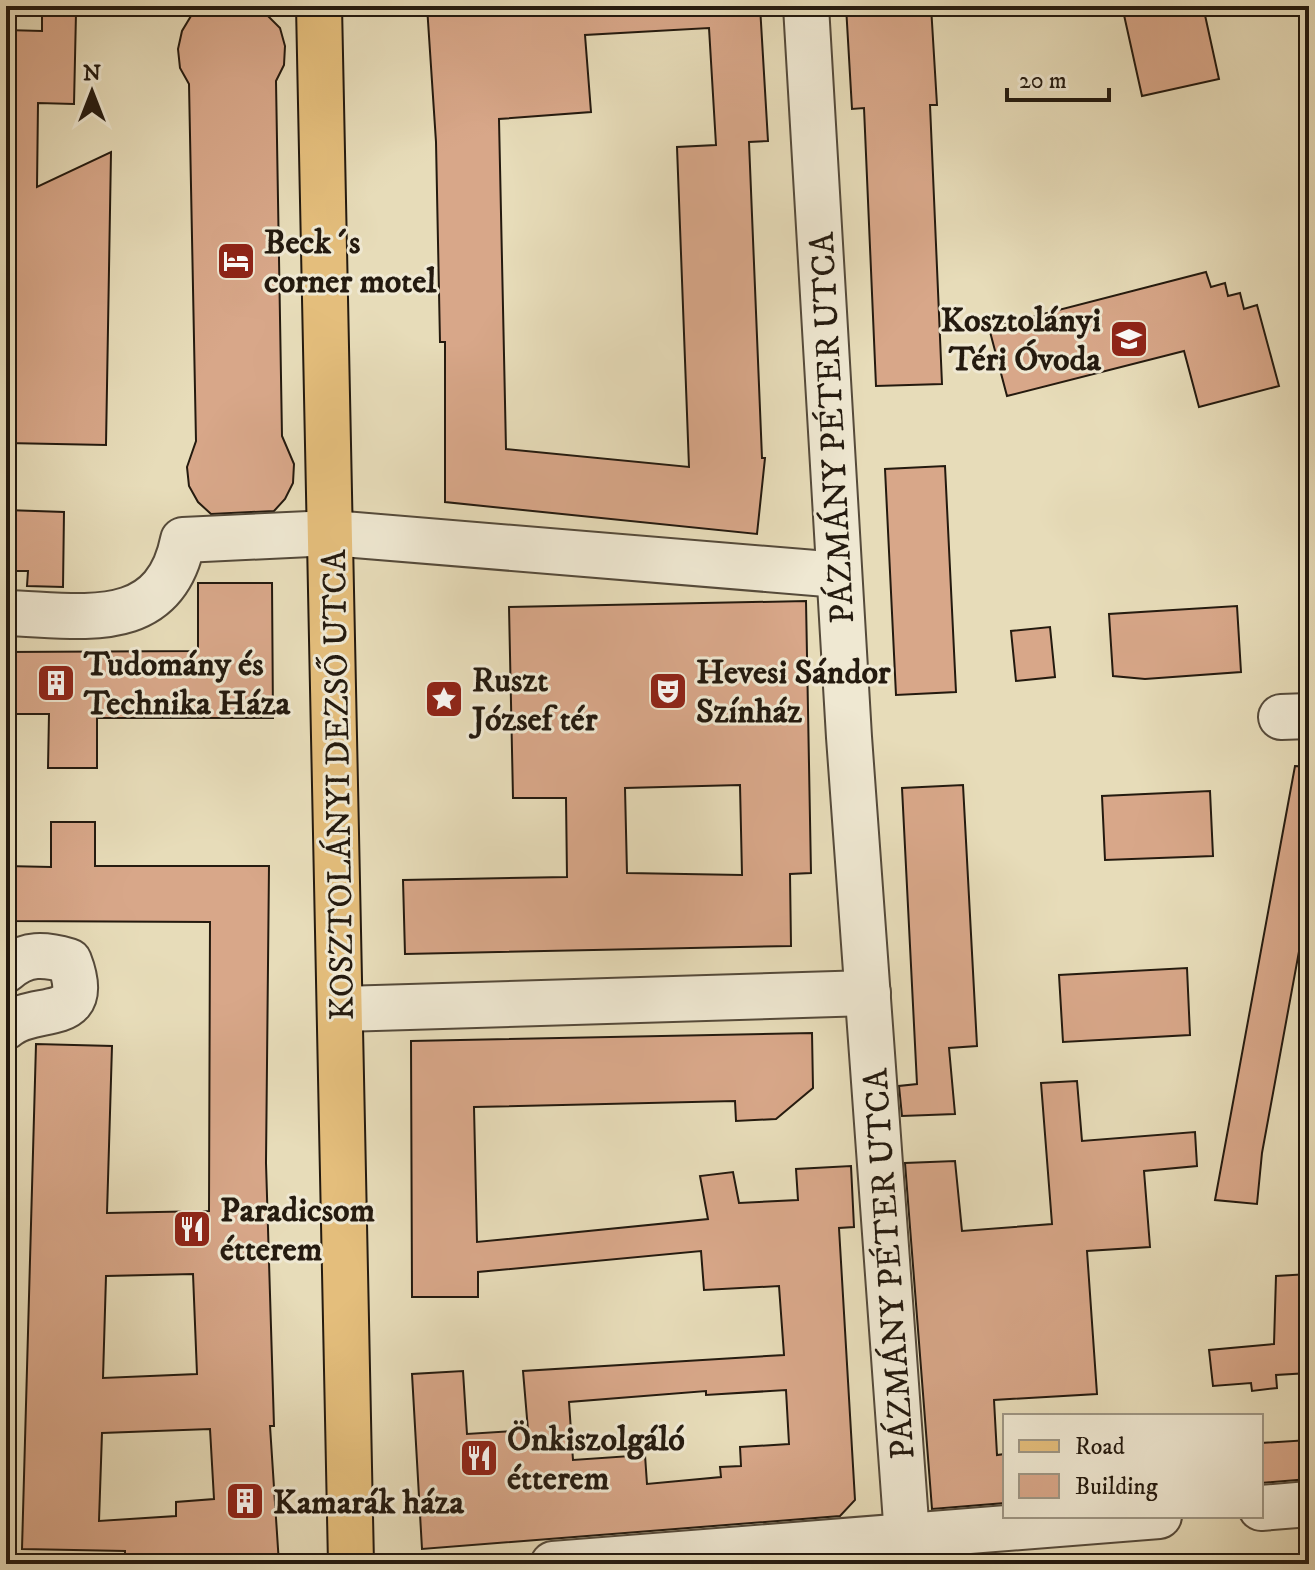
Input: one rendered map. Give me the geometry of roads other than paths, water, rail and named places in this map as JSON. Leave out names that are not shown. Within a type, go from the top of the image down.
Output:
[{"type":"main road","name":"KOSZTOLÁNYI DEZSŐ UTCA","points":[[319,6],[351,1564]]},
{"type":"street","name":"PÁZMÁNY PÉTER UTCA","points":[[806,6],[839,575],[907,1536]]},
{"type":"street","points":[[6,613],[111,615],[143,605],[164,588],[173,574],[183,540],[331,533],[839,575]]},
{"type":"street","points":[[6,970],[18,960],[45,953],[69,961],[78,983],[73,1000],[51,1014],[18,1016],[6,1027]]},
{"type":"street","points":[[342,1009],[868,993]]},
{"type":"street","points":[[1263,1508],[1309,1504]]},
{"type":"street","points":[[553,1564],[1134,1518]]},
{"type":"place","name":"Beck´s corner motel","points":[[236,261]]},
{"type":"place","name":"Kosztolányi Téri Óvoda","points":[[1129,339]]},
{"type":"place","name":"Tudomány és Technika Háza","points":[[56,683]]},
{"type":"place","name":"Hevesi Sándor Színház","points":[[668,691]]},
{"type":"place","name":"Ruszt József tér","points":[[444,699]]},
{"type":"place","name":"Paradicsom étterem","points":[[192,1229]]},
{"type":"place","name":"Önkiszolgáló étterem","points":[[479,1458]]},
{"type":"place","name":"Kamarák háza","points":[[245,1501]]}]
